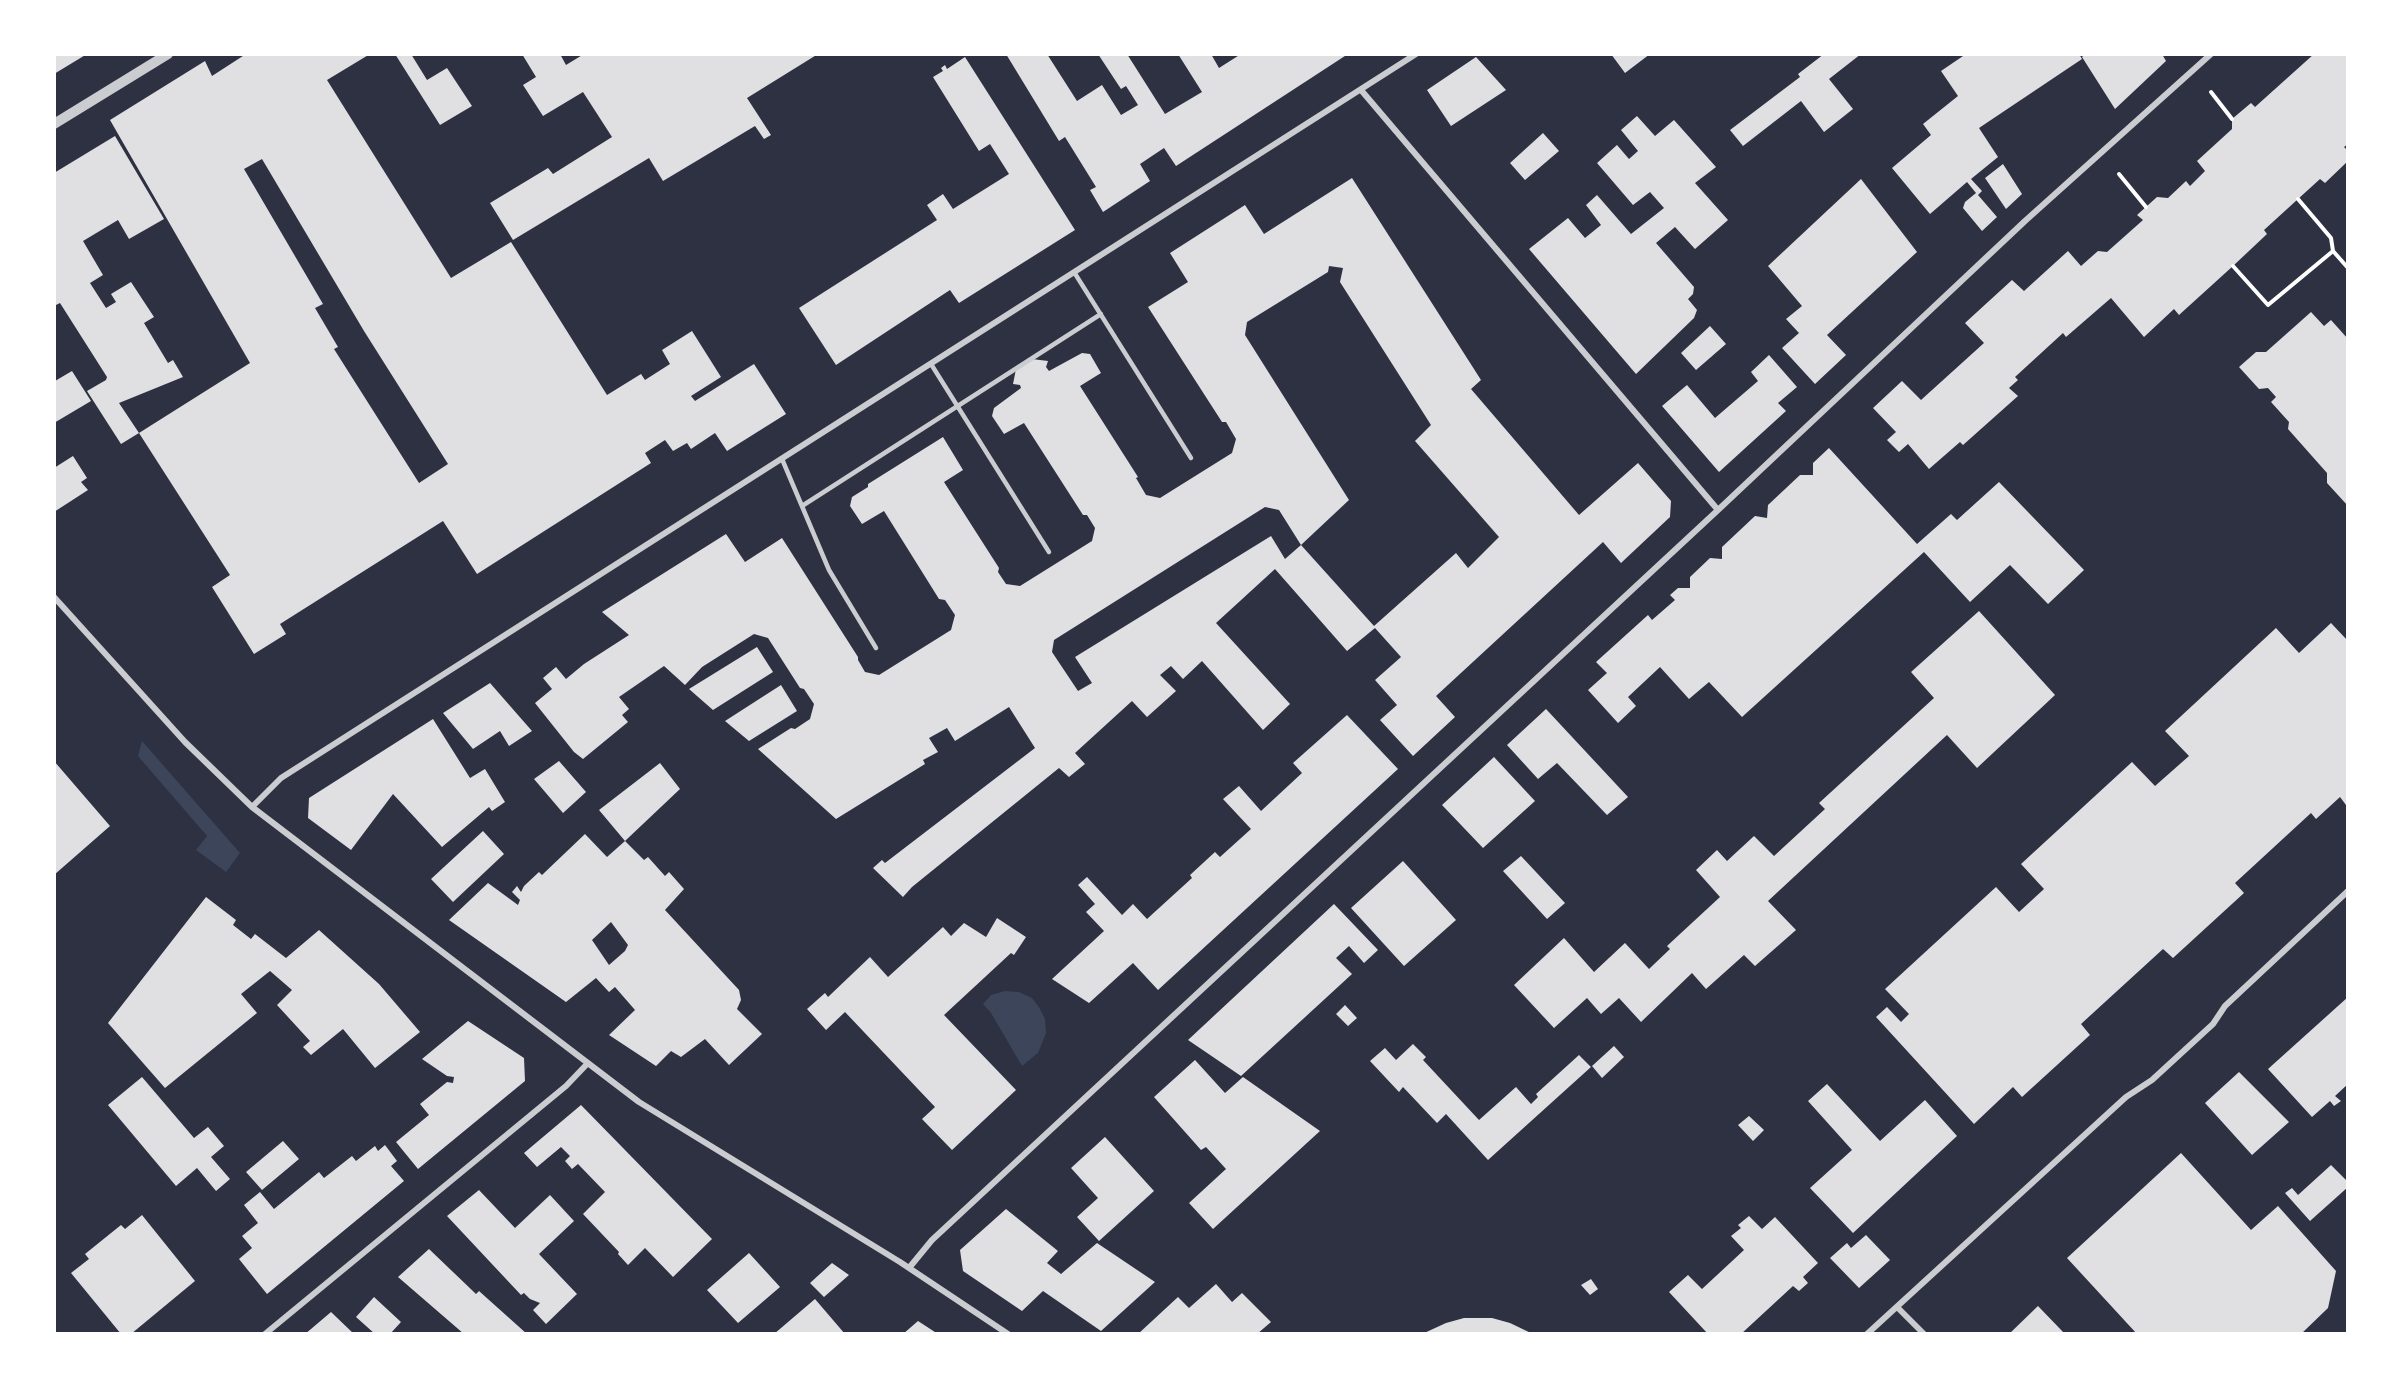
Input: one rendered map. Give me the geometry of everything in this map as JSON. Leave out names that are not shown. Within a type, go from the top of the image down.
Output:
[{"type":"street","points":[[252,807],[280,778],[1416,54]]},
{"type":"street","points":[[909,1268],[932,1240],[2017,229],[2211,54]]},
{"type":"street","points":[[54,124],[165,55]]},
{"type":"street","points":[[1361,90],[1718,510]]},
{"type":"street","points":[[54,597],[185,742],[252,807],[639,1102],[909,1268],[1008,1334]]},
{"type":"street","points":[[1867,1334],[2126,1097],[2152,1080],[2213,1024],[2225,1006],[2348,891]]},
{"type":"street","points":[[265,1334],[566,1086],[588,1063]]},
{"type":"street","points":[[1897,1307],[1924,1334]]},
{"type":"lane","points":[[1074,272],[1191,458]]},
{"type":"lane","points":[[802,506],[1101,314]]},
{"type":"lane","points":[[931,364],[1049,552]]},
{"type":"lane","points":[[782,459],[829,570],[876,648]]},
{"type":"path","points":[[2193,71],[2232,119]]},
{"type":"path","points":[[2102,153],[2146,207]]},
{"type":"path","points":[[2298,199],[2331,238],[2333,251],[2348,268]]},
{"type":"path","points":[[2234,266],[2268,305],[2333,251]]},
{"type":"shaded area","points":[[142,741],[240,853],[226,872],[196,850],[207,836],[138,756]]},
{"type":"shaded area","points":[[1005,991],[1019,992],[1032,998],[1045,1019],[1046,1033],[1038,1053],[1022,1066],[991,1013],[983,1004],[991,995]]},
{"type":"building","points":[[54,54],[87,54],[54,74]]},
{"type":"building","points":[[246,54],[370,54],[327,80],[451,278],[511,242],[607,395],[641,374],[645,380],[670,364],[662,350],[692,331],[721,377],[691,396],[695,401],[754,364],[786,414],[727,451],[715,433],[691,449],[687,443],[673,451],[665,440],[645,453],[651,463],[477,574],[443,521],[280,624],[286,634],[254,654],[212,587],[230,575],[139,433],[250,363],[110,120],[205,61],[212,76]],"holes":[[[262,159],[364,331],[448,464],[419,483],[334,349],[338,347],[315,308],[323,304],[244,169]]]},
{"type":"building","points":[[395,54],[411,54],[427,80],[447,68],[472,106],[440,125]]},
{"type":"building","points":[[522,54],[560,54],[566,65],[584,54],[818,54],[747,98],[771,135],[764,139],[755,126],[663,181],[649,158],[513,240],[490,203],[548,168],[553,174],[612,137],[583,92],[543,116],[523,85],[536,77]]},
{"type":"building","points":[[1006,54],[1047,54],[1077,101],[1102,85],[1121,115],[1138,105],[1126,86],[1121,89],[1098,54],[1127,54],[1165,114],[1202,92],[1178,54],[1211,54],[1219,68],[1241,54],[1348,54],[1176,166],[1164,148],[1140,164],[1150,181],[1103,212],[1090,190],[1096,187],[1065,137],[1059,141]]},
{"type":"building","points":[[1611,54],[1650,54],[1625,73]]},
{"type":"building","points":[[1824,54],[1861,54],[1829,79],[1853,109],[1824,132],[1801,101],[1743,146],[1730,130],[1800,77],[1798,74]]},
{"type":"building","points":[[1966,54],[2079,54],[2082,59],[1979,128],[1998,157],[1971,179],[1982,191],[1978,195],[1997,217],[1982,231],[1963,208],[1965,202],[1976,193],[1967,182],[1930,214],[1892,168],[1931,135],[1923,124],[1958,96],[1941,71]]},
{"type":"building","points":[[2085,54],[2162,54],[2166,61],[2115,109],[2082,57]]},
{"type":"building","points":[[2314,54],[2348,54],[2348,144],[2344,147],[2348,151],[2348,161],[2325,183],[2320,179],[2264,230],[2267,234],[2179,315],[2174,309],[2144,337],[2111,298],[2066,337],[2063,333],[2015,377],[2018,380],[2009,388],[2018,396],[1963,445],[1960,442],[1929,469],[1908,444],[1899,452],[1887,440],[1896,432],[1873,408],[1902,381],[1921,400],[1984,343],[1965,323],[2012,280],[2024,291],[2068,251],[2081,266],[2098,251],[2107,252],[2143,220],[2137,215],[2157,197],[2168,198],[2186,181],[2190,186],[2205,171],[2197,161],[2232,129],[2232,119],[2251,103],[2255,107]]},
{"type":"building","points":[[965,57],[1075,230],[959,303],[950,290],[836,365],[799,308],[937,220],[927,205],[943,194],[953,209],[1009,174],[990,144],[979,151],[933,77],[943,71],[941,68],[945,65],[947,69]]},
{"type":"building","points":[[1476,57],[1506,90],[1451,126],[1427,90]]},
{"type":"building","points":[[1637,116],[1655,136],[1674,120],[1716,167],[1695,183],[1728,220],[1695,249],[1675,227],[1656,243],[1694,287],[1693,294],[1688,299],[1697,310],[1694,318],[1636,374],[1529,249],[1568,218],[1585,238],[1601,225],[1586,205],[1597,195],[1631,234],[1664,208],[1650,192],[1633,205],[1597,163],[1617,145],[1629,159],[1638,151],[1621,130]]},
{"type":"building","points":[[1543,133],[1559,151],[1525,180],[1510,163]]},
{"type":"building","points":[[115,136],[164,219],[129,239],[118,220],[83,241],[103,275],[90,283],[106,308],[116,302],[111,294],[131,282],[154,317],[144,323],[168,363],[173,360],[183,377],[119,403],[139,433],[121,444],[87,391],[106,380],[107,377],[60,303],[54,306],[54,173]]},
{"type":"building","points":[[2003,164],[2022,194],[2006,209],[1985,178]]},
{"type":"building","points":[[1352,178],[1481,380],[1471,389],[1579,515],[1638,463],[1671,501],[1670,517],[1621,563],[1603,542],[1436,696],[1455,717],[1413,756],[1380,720],[1397,705],[1375,680],[1401,657],[1375,628],[1347,651],[1275,569],[1216,623],[1290,704],[1263,730],[1202,661],[1183,679],[1171,666],[1160,675],[1176,691],[1147,717],[1132,701],[1075,753],[1085,764],[1069,777],[1059,768],[912,887],[903,897],[873,868],[882,860],[885,863],[1035,748],[1009,707],[955,741],[947,728],[929,738],[938,752],[923,760],[925,764],[836,819],[758,749],[810,719],[814,704],[804,689],[800,688],[768,638],[754,634],[702,667],[685,685],[664,666],[619,697],[629,709],[622,715],[628,722],[583,759],[574,752],[535,703],[552,689],[543,678],[556,667],[566,679],[584,664],[629,635],[602,612],[726,534],[745,562],[782,538],[858,657],[865,672],[879,675],[951,630],[955,615],[945,600],[939,599],[884,511],[862,524],[850,506],[852,497],[868,487],[868,484],[943,437],[963,470],[944,482],[999,568],[998,572],[1006,584],[1020,586],[1092,541],[1095,528],[1087,515],[1083,515],[1024,423],[1004,434],[992,416],[994,408],[1021,388],[1020,385],[1013,384],[1016,369],[1032,359],[1048,361],[1046,367],[1049,371],[1082,353],[1090,354],[1101,373],[1080,386],[1138,477],[1136,478],[1146,495],[1160,498],[1232,453],[1236,439],[1226,422],[1222,422],[1148,307],[1188,282],[1170,253],[1245,205],[1264,234]],"holes":[[[1329,266],[1343,268],[1340,282],[1431,425],[1415,441],[1499,537],[1468,568],[1456,553],[1374,626],[1301,545],[1349,500],[1245,335],[1247,322],[1328,272]],[[1265,507],[1279,510],[1301,545],[1285,559],[1271,536],[1075,657],[1092,683],[1078,691],[1052,652],[1054,640]]]},
{"type":"building","points":[[1861,179],[1917,252],[1827,335],[1846,355],[1815,384],[1782,348],[1799,333],[1786,319],[1802,306],[1768,266]]},
{"type":"building","points":[[2311,312],[2324,326],[2331,320],[2348,339],[2348,506],[2327,483],[2327,473],[2288,429],[2289,422],[2271,402],[2276,397],[2268,388],[2259,389],[2239,367],[2256,352],[2266,352]]},
{"type":"building","points":[[1710,326],[1726,344],[1696,370],[1681,353]]},
{"type":"building","points":[[1769,355],[1797,387],[1778,403],[1786,411],[1719,472],[1662,406],[1687,385],[1715,418],[1758,381],[1751,372]]},
{"type":"building","points":[[72,371],[91,401],[54,423],[54,379],[55,381]]},
{"type":"building","points":[[1829,448],[1917,544],[1951,514],[1957,520],[1999,482],[2084,570],[2048,604],[2010,565],[1970,602],[1924,552],[1742,717],[1709,682],[1689,699],[1660,667],[1628,697],[1636,706],[1618,723],[1588,690],[1607,673],[1596,662],[1648,615],[1652,620],[1675,600],[1670,595],[1678,588],[1690,588],[1690,577],[1710,558],[1722,559],[1722,547],[1755,516],[1767,518],[1768,505],[1800,475],[1813,475],[1813,463]]},
{"type":"building","points":[[73,456],[87,478],[81,482],[88,490],[54,512],[54,468]]},
{"type":"building","points":[[1979,611],[2055,695],[1977,768],[1947,735],[1768,901],[1796,930],[1755,966],[1744,955],[1706,989],[1692,973],[1641,1022],[1619,998],[1601,1014],[1587,998],[1554,1028],[1514,985],[1564,938],[1594,972],[1625,943],[1649,969],[1670,949],[1667,946],[1720,897],[1696,870],[1717,850],[1727,861],[1754,836],[1774,856],[1825,809],[1819,803],[1934,698],[1911,672]]},
{"type":"building","points":[[2331,623],[2348,641],[2348,803],[2346,805],[2340,797],[2316,819],[2311,813],[2235,883],[2244,893],[2173,958],[2163,949],[2081,1024],[2090,1035],[2022,1097],[2013,1087],[1974,1124],[1876,1017],[1887,1007],[1901,1022],[1909,1014],[1885,989],[1996,887],[2019,912],[2044,889],[2021,864],[2132,762],[2155,786],[2189,756],[2165,731],[2276,628],[2299,653]]},
{"type":"building","points":[[757,647],[773,672],[713,710],[689,689]]},
{"type":"building","points":[[490,683],[532,731],[509,746],[500,731],[473,749],[443,713]]},
{"type":"building","points":[[781,685],[797,711],[749,741],[725,721]]},
{"type":"building","points":[[1546,709],[1628,797],[1607,815],[1557,763],[1538,779],[1507,745]]},
{"type":"building","points":[[1347,715],[1398,769],[1158,990],[1133,963],[1089,1003],[1052,979],[1104,931],[1086,912],[1095,904],[1078,885],[1087,877],[1122,915],[1133,904],[1147,919],[1192,878],[1190,875],[1215,852],[1220,857],[1251,829],[1223,799],[1239,786],[1261,811],[1302,773],[1293,763]]},
{"type":"building","points":[[433,719],[470,778],[485,769],[505,802],[492,811],[489,807],[442,847],[393,794],[351,850],[308,818],[309,798]]},
{"type":"building","points":[[1494,757],[1535,801],[1483,848],[1442,805]]},
{"type":"building","points":[[54,761],[110,826],[54,875]]},
{"type":"building","points":[[559,761],[586,792],[563,813],[534,779]]},
{"type":"building","points":[[660,763],[680,789],[625,841],[599,810]]},
{"type":"building","points":[[483,831],[504,854],[453,902],[431,879]]},
{"type":"building","points":[[585,834],[607,857],[625,841],[644,860],[648,857],[665,876],[669,872],[684,889],[665,910],[739,990],[741,1000],[737,1009],[762,1034],[729,1065],[705,1039],[681,1057],[671,1051],[656,1066],[609,1035],[635,1010],[615,987],[609,992],[596,978],[566,1002],[449,920],[488,883],[518,905],[520,900],[512,892],[517,886],[521,892],[539,872],[542,875]],"holes":[[[611,922],[628,945],[625,951],[609,965],[592,940]]]},
{"type":"building","points":[[1521,856],[1565,903],[1547,919],[1503,871]]},
{"type":"building","points":[[1403,861],[1456,920],[1404,966],[1351,908]]},
{"type":"building","points":[[206,897],[236,920],[233,925],[251,939],[255,934],[286,958],[319,930],[379,984],[420,1032],[375,1068],[343,1029],[311,1055],[303,1047],[310,1041],[277,1005],[292,990],[270,971],[241,994],[257,1013],[165,1088],[108,1023]]},
{"type":"building","points":[[1334,904],[1378,950],[1364,963],[1349,946],[1336,958],[1352,974],[1241,1076],[1188,1040]]},
{"type":"building","points":[[997,918],[1026,937],[1014,955],[1011,953],[944,1015],[1016,1090],[952,1150],[922,1119],[935,1107],[845,1012],[826,1030],[807,1009],[825,993],[828,997],[870,957],[888,977],[943,927],[951,936],[964,923],[986,937]]},
{"type":"building","points":[[2348,997],[2348,1084],[2335,1096],[2341,1101],[2334,1106],[2330,1101],[2312,1117],[2268,1069]]},
{"type":"building","points":[[1345,1005],[1357,1018],[1348,1026],[1336,1014]]},
{"type":"building","points":[[468,1021],[524,1058],[525,1081],[418,1169],[396,1142],[429,1115],[420,1104],[447,1082],[453,1083],[454,1077],[447,1076],[422,1059]]},
{"type":"building","points":[[1413,1044],[1426,1057],[1423,1060],[1479,1120],[1516,1087],[1531,1104],[1538,1097],[1536,1094],[1579,1055],[1591,1067],[1488,1160],[1446,1114],[1437,1123],[1403,1087],[1399,1092],[1370,1061],[1385,1048],[1396,1060]]},
{"type":"building","points":[[1614,1046],[1624,1057],[1602,1078],[1592,1066]]},
{"type":"building","points":[[1195,1060],[1225,1093],[1243,1077],[1320,1131],[1213,1229],[1189,1203],[1226,1169],[1206,1147],[1201,1150],[1154,1097]]},
{"type":"building","points":[[2239,1072],[2289,1122],[2252,1155],[2205,1103]]},
{"type":"building","points":[[142,1077],[194,1138],[208,1127],[224,1146],[211,1157],[230,1179],[216,1191],[197,1168],[176,1186],[108,1105]]},
{"type":"building","points":[[1827,1084],[1880,1141],[1925,1100],[1957,1136],[1853,1233],[1810,1188],[1852,1150],[1808,1101]]},
{"type":"building","points":[[581,1105],[712,1239],[673,1277],[645,1248],[628,1265],[618,1254],[619,1252],[583,1214],[605,1192],[578,1164],[572,1169],[565,1161],[570,1156],[561,1147],[537,1167],[524,1153]]},
{"type":"building","points":[[1749,1116],[1764,1130],[1753,1141],[1738,1125]]},
{"type":"building","points":[[1105,1137],[1154,1191],[1099,1241],[1077,1217],[1098,1198],[1071,1168]]},
{"type":"building","points":[[283,1141],[299,1159],[262,1190],[246,1172]]},
{"type":"building","points":[[385,1145],[397,1161],[391,1166],[404,1181],[267,1294],[239,1259],[252,1248],[242,1236],[258,1223],[244,1205],[260,1192],[274,1209],[319,1172],[324,1178],[352,1156],[356,1161],[375,1146],[378,1151]]},
{"type":"building","points":[[2181,1153],[2251,1230],[2278,1206],[2336,1271],[2328,1308],[2301,1334],[2137,1334],[2067,1258]]},
{"type":"building","points":[[2331,1165],[2348,1182],[2348,1187],[2310,1221],[2285,1193],[2292,1188],[2298,1195]]},
{"type":"building","points":[[479,1190],[515,1228],[550,1195],[574,1221],[539,1254],[577,1294],[546,1324],[533,1310],[540,1303],[530,1299],[524,1293],[521,1295],[447,1216]]},
{"type":"building","points":[[1006,1209],[1058,1251],[1047,1263],[1061,1274],[1097,1243],[1155,1282],[1101,1331],[1043,1291],[1022,1311],[963,1271],[960,1250]]},
{"type":"building","points":[[142,1215],[195,1281],[131,1334],[121,1334],[71,1273],[89,1259],[85,1254],[121,1225],[125,1229]]},
{"type":"building","points":[[1749,1216],[1762,1229],[1775,1217],[1818,1263],[1803,1277],[1808,1283],[1799,1291],[1793,1286],[1741,1334],[1708,1334],[1669,1292],[1688,1275],[1702,1289],[1744,1250],[1731,1236],[1741,1228],[1738,1225]]},
{"type":"building","points":[[1866,1235],[1890,1260],[1859,1288],[1830,1258],[1847,1243],[1851,1248]]},
{"type":"building","points":[[429,1249],[476,1294],[479,1291],[527,1334],[464,1334],[398,1277]]},
{"type":"building","points":[[749,1253],[780,1287],[738,1323],[707,1290]]},
{"type":"building","points":[[832,1263],[849,1275],[824,1297],[810,1283]]},
{"type":"building","points":[[1591,1279],[1598,1289],[1590,1295],[1581,1285]]},
{"type":"building","points":[[1216,1284],[1232,1302],[1242,1293],[1271,1322],[1257,1334],[1138,1334],[1178,1297],[1189,1308]]},
{"type":"building","points":[[374,1297],[401,1322],[390,1334],[375,1334],[356,1317]]},
{"type":"building","points":[[815,1299],[845,1334],[774,1334]]},
{"type":"building","points":[[2038,1306],[2065,1334],[2009,1334]]},
{"type":"building","points":[[331,1312],[354,1334],[305,1334],[311,1329]]},
{"type":"building","points":[[1464,1318],[1492,1318],[1510,1323],[1533,1334],[1422,1334]]},
{"type":"building","points":[[918,1321],[938,1334],[903,1334]]}]
